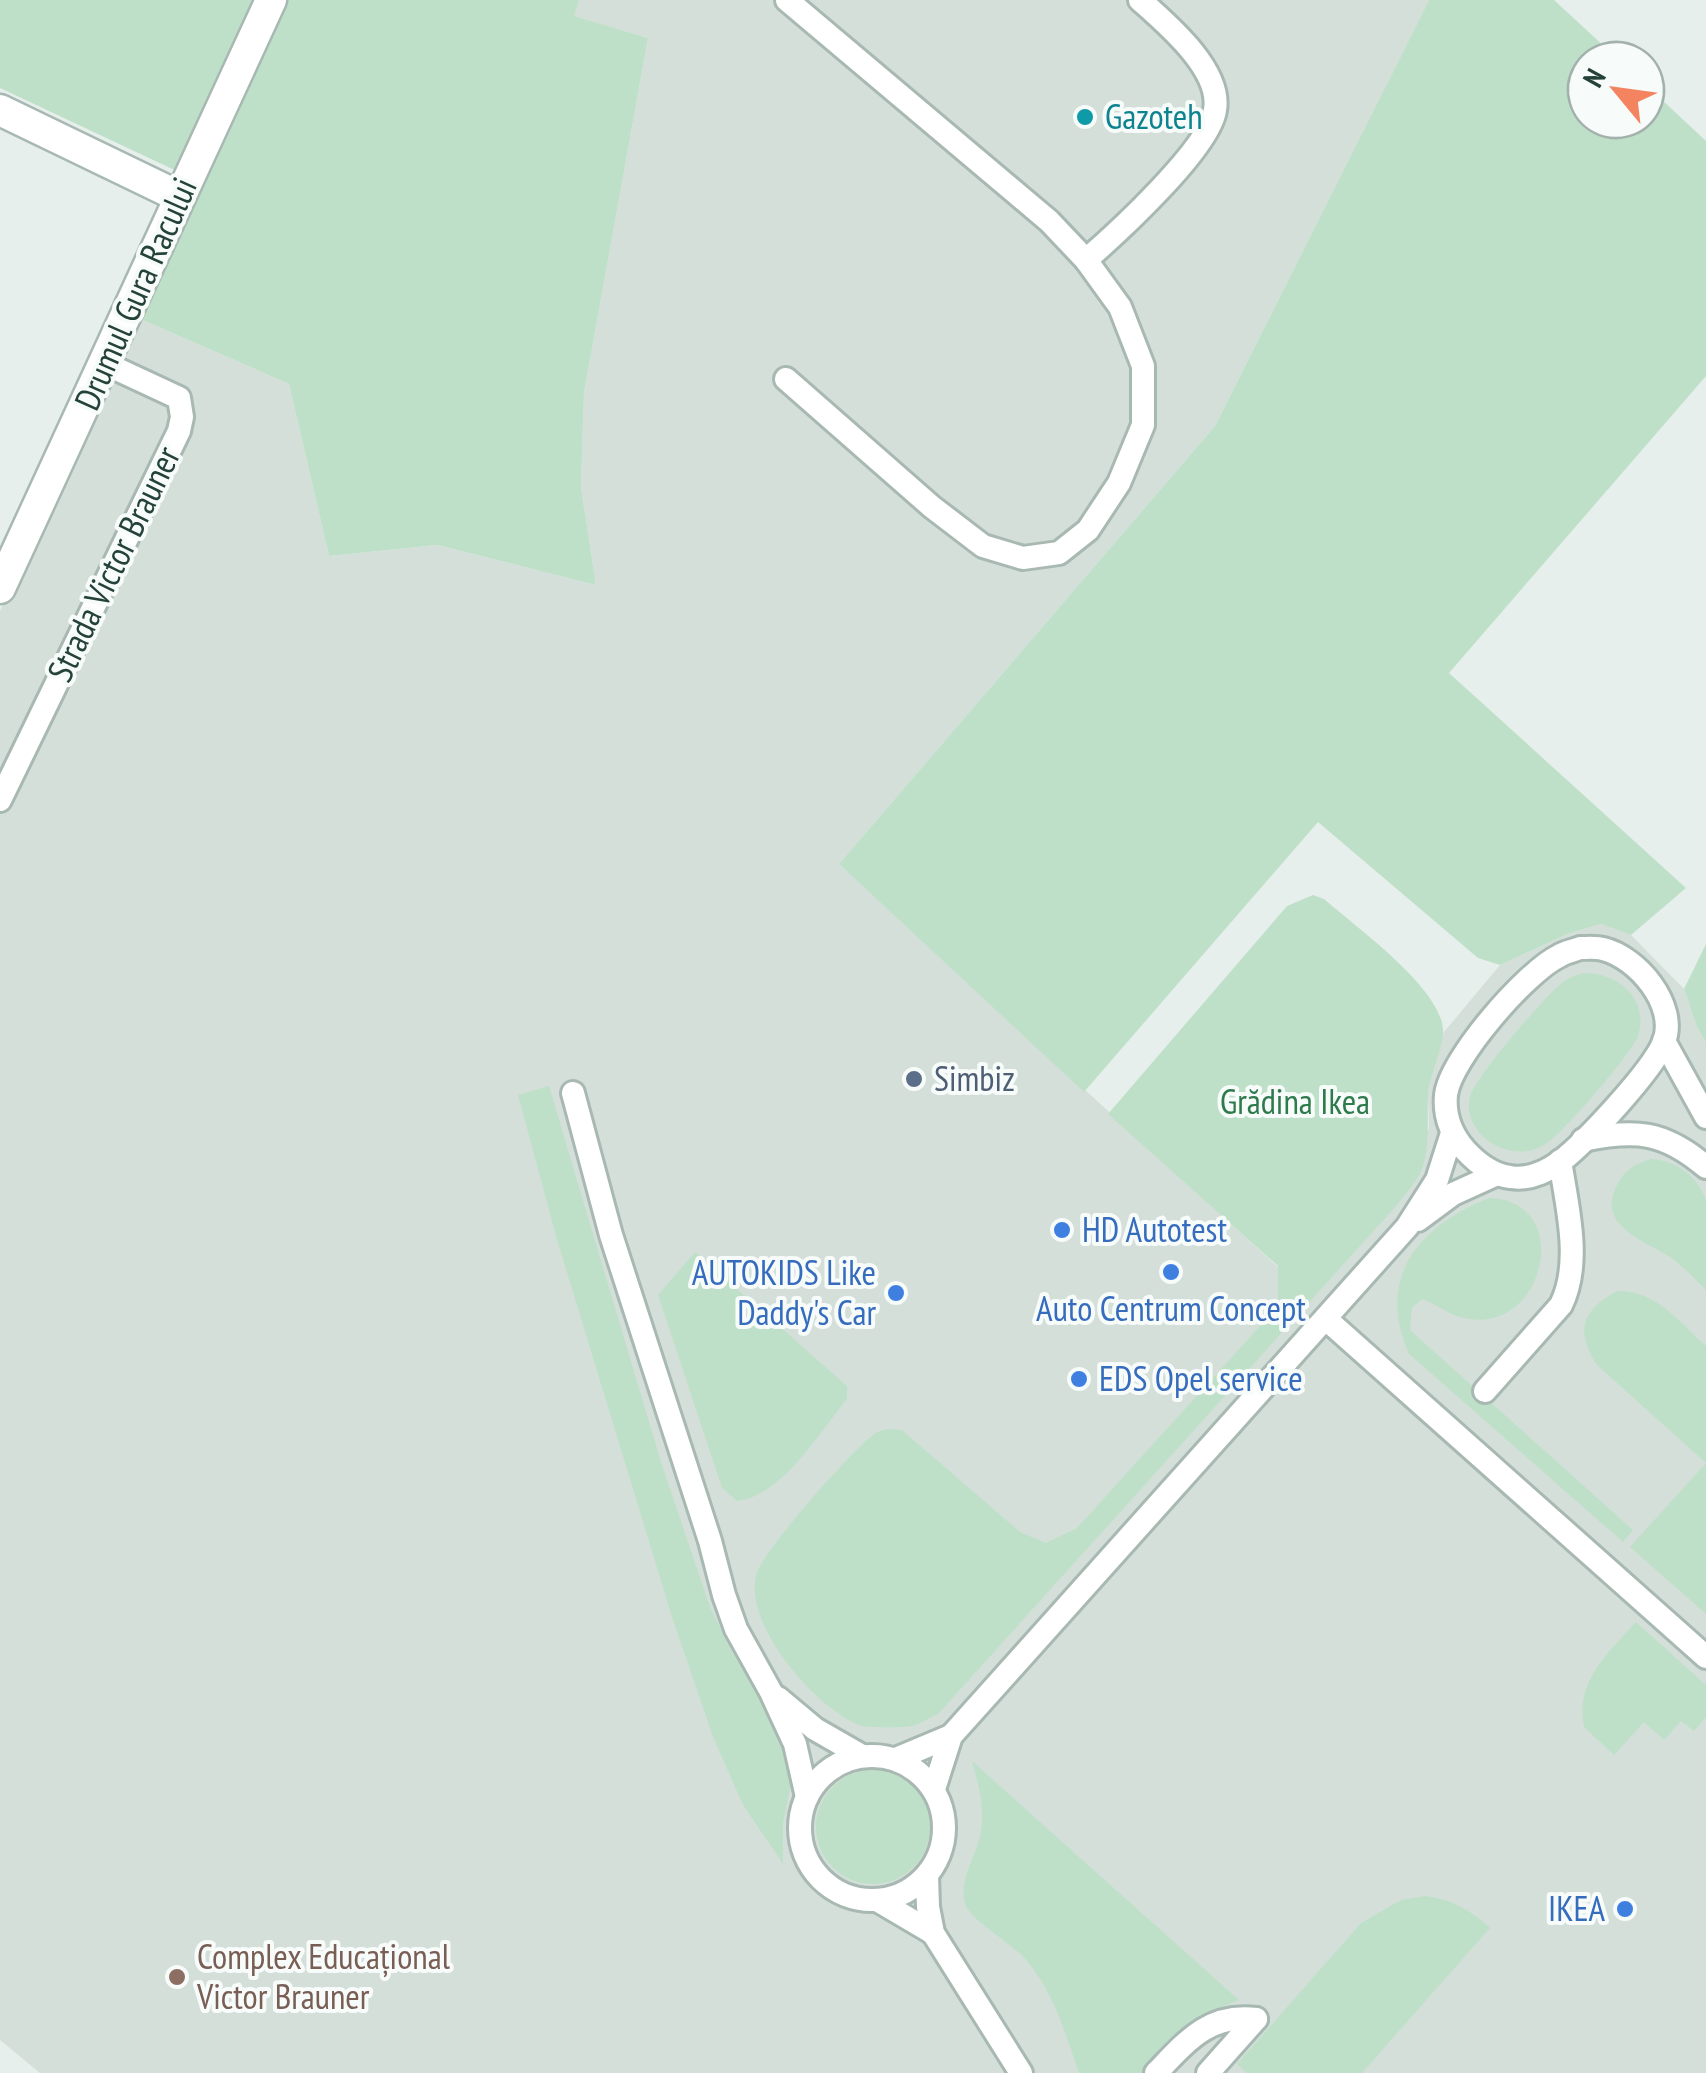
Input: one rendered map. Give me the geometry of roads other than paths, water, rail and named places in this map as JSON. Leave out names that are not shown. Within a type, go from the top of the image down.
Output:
[{"type":"street","name":"Drumul Gura Racului","points":[[0,588],[271,0]]},
{"type":"street","points":[[0,110],[180,197]]},
{"type":"lane","points":[[786,379],[932,507],[983,546],[1023,558],[1059,553],[1088,530],[1119,483],[1144,425],[1143,366],[1120,307],[1086,260],[1050,221],[787,0]]},
{"type":"lane","points":[[1086,260],[1130,221],[1193,151],[1216,111],[1210,77],[1182,37],[1140,0]]},
{"type":"lane","name":"Strada Victor Brauner","points":[[0,800],[179,431],[182,417],[178,398],[106,364]]},
{"type":"lane","points":[[1580,948],[1601,948],[1637,969],[1661,1001],[1666,1022],[1664,1041],[1624,1095],[1583,1140],[1560,1162],[1526,1177],[1497,1174],[1471,1156],[1452,1132],[1446,1093],[1461,1058],[1517,991],[1558,956],[1580,948]]},
{"type":"lane","points":[[1664,1041],[1706,1117]]},
{"type":"lane","points":[[574,1093],[606,1220],[724,1595],[736,1628],[772,1692],[795,1744],[807,1798]]},
{"type":"lane","points":[[1408,1228],[1436,1180],[1452,1132]]},
{"type":"lane","points":[[1583,1140],[1613,1134],[1666,1139],[1706,1167]]},
{"type":"lane","points":[[1484,1391],[1561,1305],[1568,1292],[1570,1246],[1560,1162]]},
{"type":"lane","points":[[934,1789],[951,1736],[1408,1228],[1453,1194],[1497,1174]]},
{"type":"lane","points":[[1326,1318],[1706,1657]]},
{"type":"lane","points":[[772,1692],[815,1729],[862,1756],[896,1760],[911,1767],[934,1789],[944,1816],[937,1859],[913,1888],[877,1900]]},
{"type":"lane","points":[[896,1760],[951,1736]]},
{"type":"lane","points":[[862,1756],[831,1769],[817,1781],[807,1798],[800,1833],[812,1868],[841,1893],[877,1900],[933,1933]]},
{"type":"lane","points":[[927,1875],[933,1933],[1021,2073]]},
{"type":"lane","points":[[1156,2073],[1182,2045],[1213,2022],[1256,2019],[1208,2073]]},
{"type":"place","name":"Gazoteh","points":[[1085,117]]},
{"type":"place","name":"Simbiz","points":[[914,1079]]},
{"type":"place","name":"HD Autotest","points":[[1062,1230]]},
{"type":"place","name":"Auto Centrum Concept","points":[[1171,1272]]},
{"type":"place","name":"AUTOKIDS Like Daddy's Car","points":[[896,1293]]},
{"type":"place","name":"EDS Opel service","points":[[1079,1379]]},
{"type":"place","name":"IKEA","points":[[1625,1909]]},
{"type":"place","name":"Complex Educațional Victor Brauner","points":[[177,1977]]},
{"type":"park label","name":"Grădina Ikea","points":[[1295,1102]]}]
